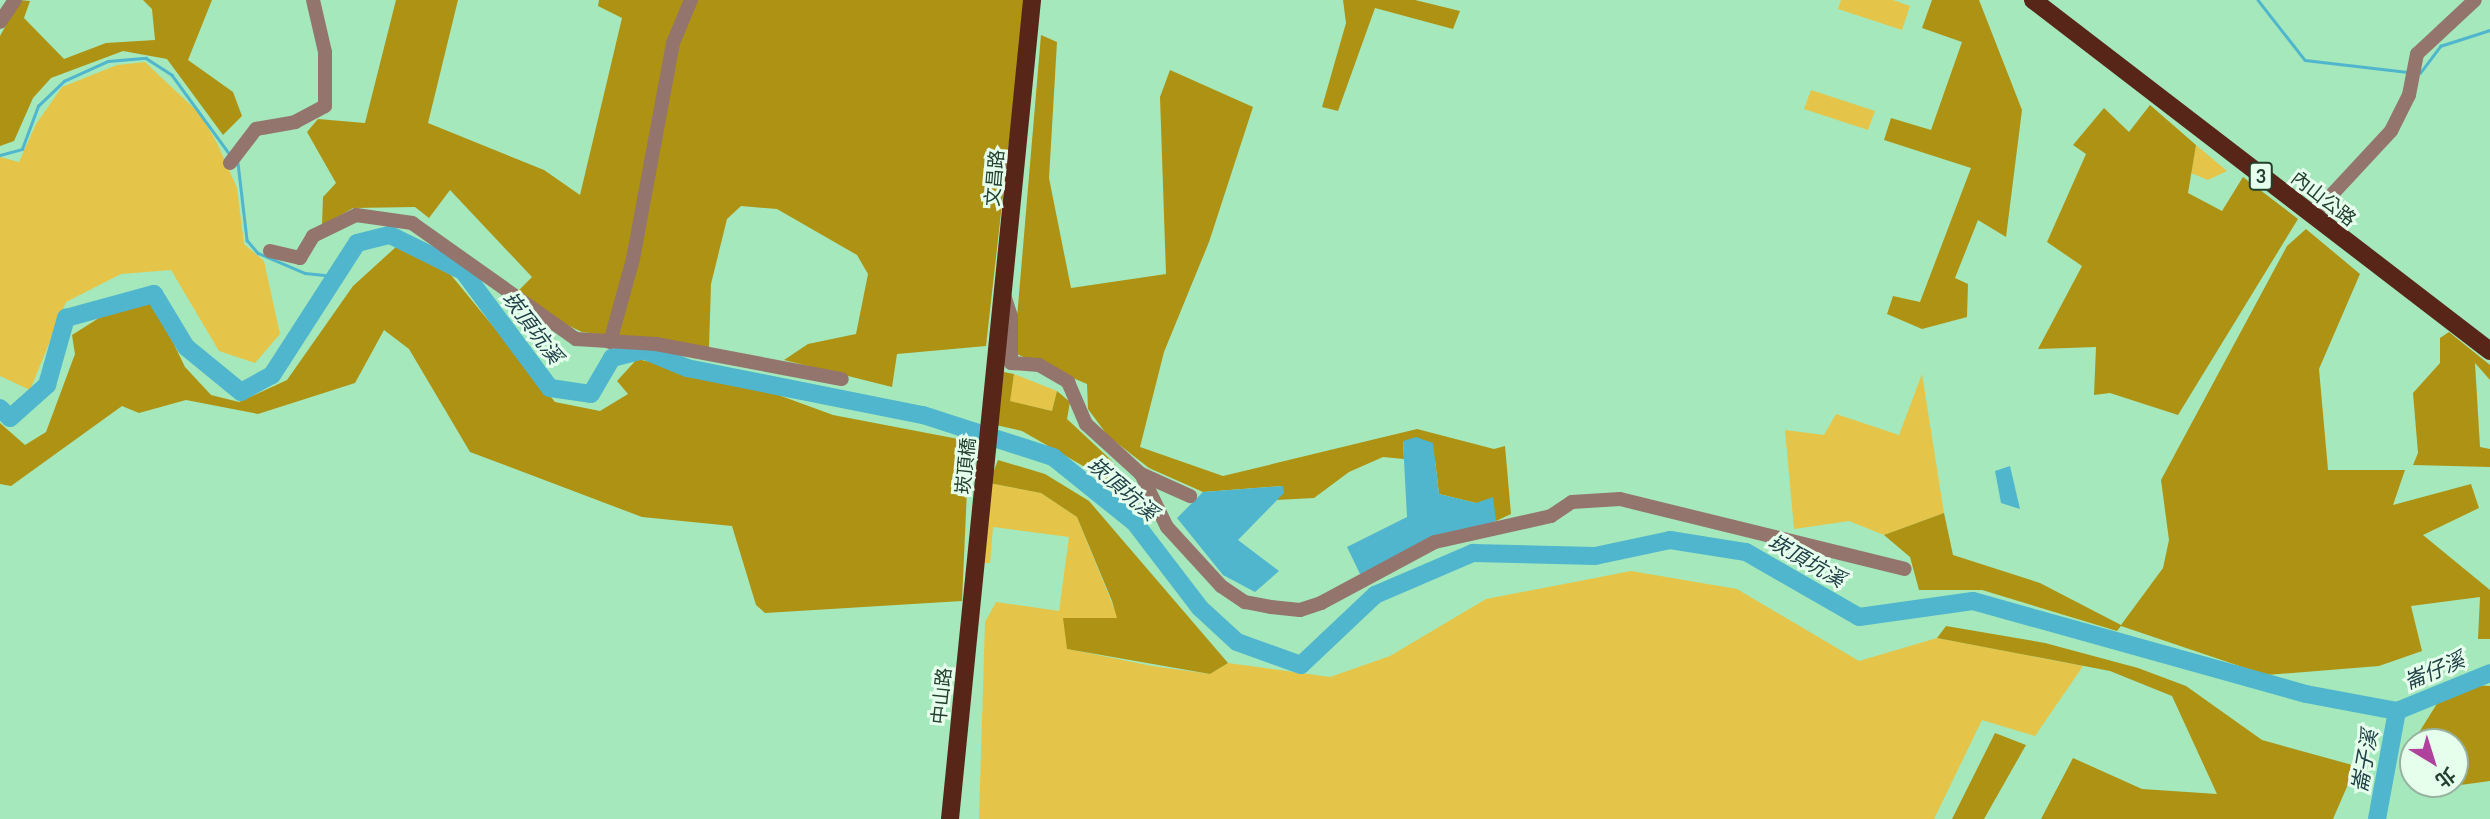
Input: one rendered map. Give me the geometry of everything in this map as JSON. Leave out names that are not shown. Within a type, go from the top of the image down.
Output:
[{"type":"main road","name":"文昌路","points":[[998,360],[1032,0]]},
{"type":"main road","name":"內山公路","points":[[2033,0],[2490,351]]},
{"type":"main road","name":"崁頂橋","points":[[974,576],[998,360]]},
{"type":"main road","name":"中山路","points":[[950,819],[974,576]]},
{"type":"street","points":[[0,22],[15,0]]},
{"type":"street","points":[[230,163],[240,146],[256,129],[305,119],[325,106],[325,52],[313,0]]},
{"type":"street","points":[[610,342],[633,259],[673,43],[691,0]]},
{"type":"street","points":[[2312,216],[2391,131],[2409,95],[2417,54],[2475,0]]},
{"type":"street","points":[[270,251],[300,258],[313,236],[356,215],[412,223],[442,238],[545,322],[576,339],[656,344],[842,379]]},
{"type":"street","points":[[1004,295],[1011,316],[1011,363],[1039,365],[1068,382],[1086,424],[1141,474],[1190,496]]},
{"type":"street","points":[[1141,474],[1167,527],[1221,586],[1245,602],[1271,607],[1310,606],[1435,542],[1551,516],[1572,502],[1608,500],[1678,510],[1905,569]]},
{"type":"shaded area","points":[[20,0],[30,1],[24,18],[64,59],[106,43],[155,40],[152,9],[143,0],[212,0],[188,60],[233,92],[242,116],[223,135],[167,59],[123,51],[51,78],[33,98],[14,141],[0,146],[0,36]]},
{"type":"shaded area","points":[[396,0],[458,0],[428,123],[544,170],[580,195],[622,18],[598,6],[599,0],[1025,0],[986,346],[897,354],[892,387],[784,360],[808,344],[856,334],[868,274],[857,255],[777,209],[741,206],[727,219],[711,284],[709,348],[582,332],[548,316],[519,290],[532,277],[450,190],[429,218],[415,207],[353,208],[322,226],[323,197],[336,183],[307,132],[318,119],[365,123]]},
{"type":"shaded area","points":[[1343,0],[1415,0],[1460,11],[1453,29],[1375,8],[1338,111],[1322,107],[1346,23]]},
{"type":"shaded area","points":[[1841,0],[1893,0],[1910,6],[1902,30],[1838,9]]},
{"type":"shaded area","points":[[1932,0],[1979,0],[2022,110],[2006,237],[1978,220],[1955,278],[1968,284],[1967,317],[1922,329],[1887,314],[1893,296],[1920,302],[1971,168],[1884,140],[1891,118],[1931,130],[1962,42],[1922,28]]},
{"type":"shaded area","points":[[1041,35],[1057,42],[1049,178],[1071,288],[1166,274],[1160,97],[1170,70],[1253,107],[1209,242],[1164,352],[1140,447],[1223,476],[1417,429],[1494,449],[1505,446],[1511,514],[1496,521],[1476,503],[1439,494],[1435,460],[1403,441],[1404,459],[1383,457],[1349,472],[1314,498],[1276,500],[1283,486],[1203,492],[1149,468],[1108,436],[1088,409],[1087,384],[1014,353]]},
{"type":"shaded area","points":[[145,62],[200,114],[217,143],[237,188],[244,244],[264,261],[280,334],[255,363],[219,351],[171,270],[121,274],[66,302],[30,390],[0,376],[0,157],[19,162],[36,124],[62,87],[117,65]]},
{"type":"shaded area","points":[[1811,90],[1875,111],[1868,130],[1804,109]]},
{"type":"shaded area","points":[[2150,105],[2196,145],[2188,193],[2222,211],[2243,177],[2298,219],[2178,415],[2110,393],[2094,395],[2096,347],[2038,349],[2082,266],[2047,242],[2086,154],[2073,145],[2104,108],[2129,132]]},
{"type":"shaded area","points":[[2196,145],[2227,171],[2208,180],[2191,173]]},
{"type":"shaded area","points":[[2306,229],[2360,274],[2319,369],[2328,470],[2405,470],[2393,505],[2471,484],[2479,508],[2423,535],[2490,590],[2490,639],[2478,639],[2480,597],[2411,606],[2422,651],[2379,666],[2266,675],[2121,626],[2117,631],[1982,590],[1919,590],[1910,557],[1884,535],[1944,513],[1953,555],[2040,583],[2121,625],[2163,568],[2169,540],[2161,480],[2287,246]]},
{"type":"shaded area","points":[[397,246],[451,275],[555,402],[600,411],[628,394],[617,381],[637,359],[746,383],[833,415],[974,442],[969,471],[954,471],[955,487],[967,490],[962,601],[765,613],[756,605],[732,526],[642,517],[470,452],[409,349],[384,330],[355,383],[258,414],[186,400],[139,413],[122,406],[11,486],[0,484],[0,423],[25,445],[46,432],[75,354],[72,335],[110,311],[153,301],[185,367],[211,395],[239,402],[287,380],[353,286]]},
{"type":"shaded area","points":[[2449,332],[2490,365],[2490,380],[2475,363],[2480,447],[2490,449],[2490,467],[2413,465],[2418,453],[2413,393],[2440,363],[2440,338]]},
{"type":"shaded area","points":[[999,371],[1014,374],[1010,401],[1052,411],[1057,391],[1070,402],[1067,419],[1111,460],[1140,497],[1132,503],[1106,479],[1022,431],[996,425]]},
{"type":"shaded area","points":[[1014,374],[1057,391],[1052,411],[1009,401]]},
{"type":"shaded area","points":[[1922,374],[1944,513],[1884,535],[1849,521],[1794,529],[1785,430],[1824,435],[1836,414],[1899,435]]},
{"type":"shaded area","points":[[998,460],[1045,474],[1089,501],[1228,663],[1210,674],[1067,649],[1063,618],[1117,618],[1112,601],[1077,517],[1041,493],[989,483]]},
{"type":"shaded area","points":[[989,483],[1041,493],[1077,517],[1118,618],[1068,649],[1152,666],[1210,674],[1228,663],[1330,677],[1390,656],[1486,599],[1631,571],[1737,589],[1859,661],[1937,638],[2083,666],[2035,736],[1982,720],[1934,819],[979,819],[985,622],[996,602],[1059,611],[1069,537],[993,527],[990,563],[981,563]]},
{"type":"shaded area","points":[[1946,626],[2045,643],[2138,668],[2186,686],[2262,740],[2356,766],[2333,819],[2041,819],[2073,758],[2142,789],[2217,794],[2172,696],[2110,671],[1937,638]]},
{"type":"shaded area","points":[[2474,685],[2490,686],[2490,781],[2469,784],[2469,728],[2422,728],[2438,702]]},
{"type":"shaded area","points":[[1995,733],[2026,745],[1984,819],[1952,819]]},
{"type":"water","points":[[1416,437],[1433,443],[1439,494],[1476,503],[1493,497],[1496,521],[1361,576],[1347,547],[1407,517],[1403,441]]},
{"type":"water","points":[[2010,466],[2020,509],[2001,503],[1995,471]]},
{"type":"water","points":[[1283,486],[1284,493],[1238,540],[1279,571],[1255,592],[1223,575],[1177,518],[1203,492]]},
{"type":"waterway","points":[[2258,0],[2305,60],[2407,72]]},
{"type":"waterway","points":[[2420,73],[2440,46],[2490,30]]},
{"type":"waterway","points":[[0,155],[22,149],[38,106],[64,81],[108,61],[146,58],[172,75],[231,156]]},
{"type":"waterway","points":[[238,163],[247,240],[258,253],[305,273],[334,276]]},
{"type":"waterway","name":"崁頂坑溪","points":[[0,408],[10,418],[47,385],[66,318],[154,294],[186,347],[241,392],[272,375],[357,243],[390,235],[463,271],[550,388],[591,394],[612,358],[643,350],[687,368],[923,415],[1053,457],[1135,523],[1200,608],[1237,642],[1301,665],[1375,595],[1473,553],[1595,556],[1670,540],[1746,552],[1859,617],[1973,601],[2306,694],[2397,711]]},
{"type":"waterway","name":"崙仔溪","points":[[2397,711],[2490,673]]},
{"type":"waterway","name":"崙子溪","points":[[2377,819],[2397,711]]}]
